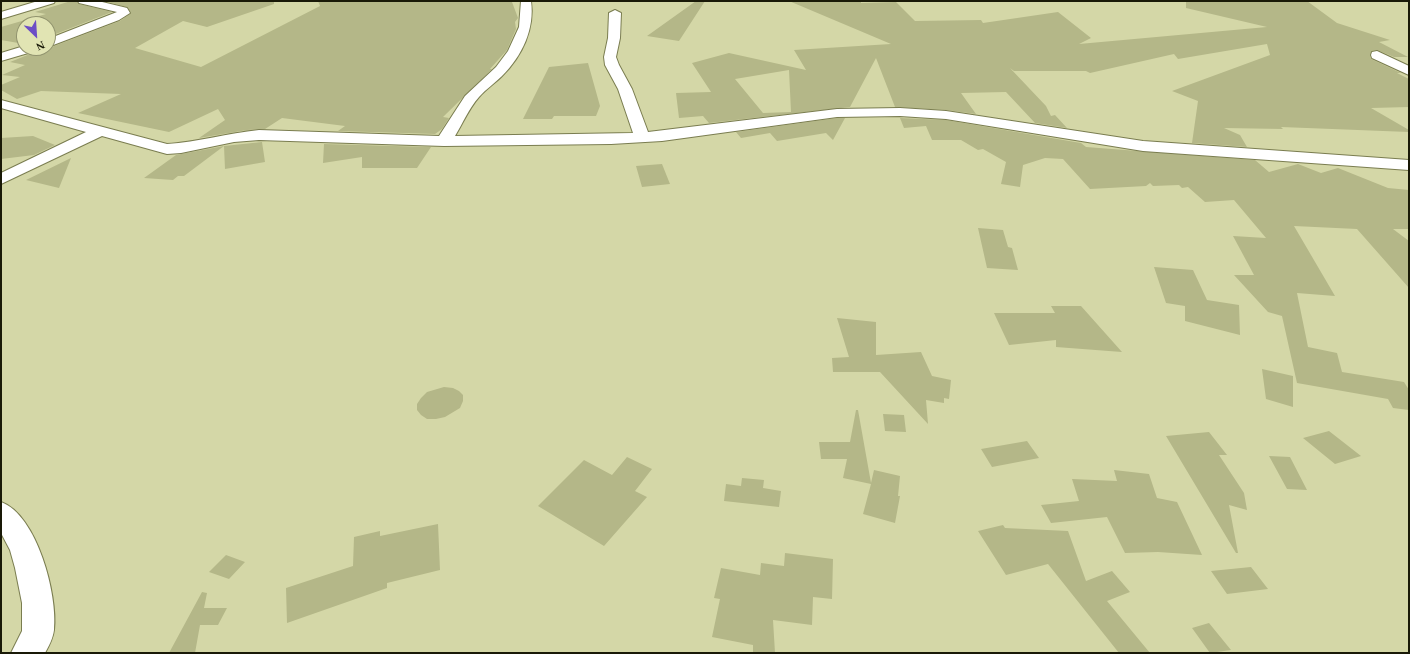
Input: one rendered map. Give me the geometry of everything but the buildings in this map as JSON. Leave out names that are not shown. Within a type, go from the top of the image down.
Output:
[{"type":"street","points":[[1,16],[50,1]]},
{"type":"street","points":[[56,40],[115,18],[124,13],[123,10],[83,1]]},
{"type":"street","points":[[108,6],[126,1]]},
{"type":"street","points":[[444,141],[467,103],[474,94],[504,67],[523,36],[528,18],[526,1]]},
{"type":"street","points":[[615,13],[614,38],[610,57],[612,65],[625,89],[642,137]]},
{"type":"street","points":[[1,57],[16,52]]},
{"type":"street","points":[[1377,55],[1409,71]]},
{"type":"street","points":[[1,104],[167,149],[181,148],[234,137],[259,135],[444,141],[642,137],[770,123],[837,113],[900,112],[946,115],[1143,146],[1409,164]]},
{"type":"street","points":[[1,179],[100,131]]},
{"type":"street","points":[[1,514],[9,519],[29,562],[39,601],[38,632],[28,653]]}]
